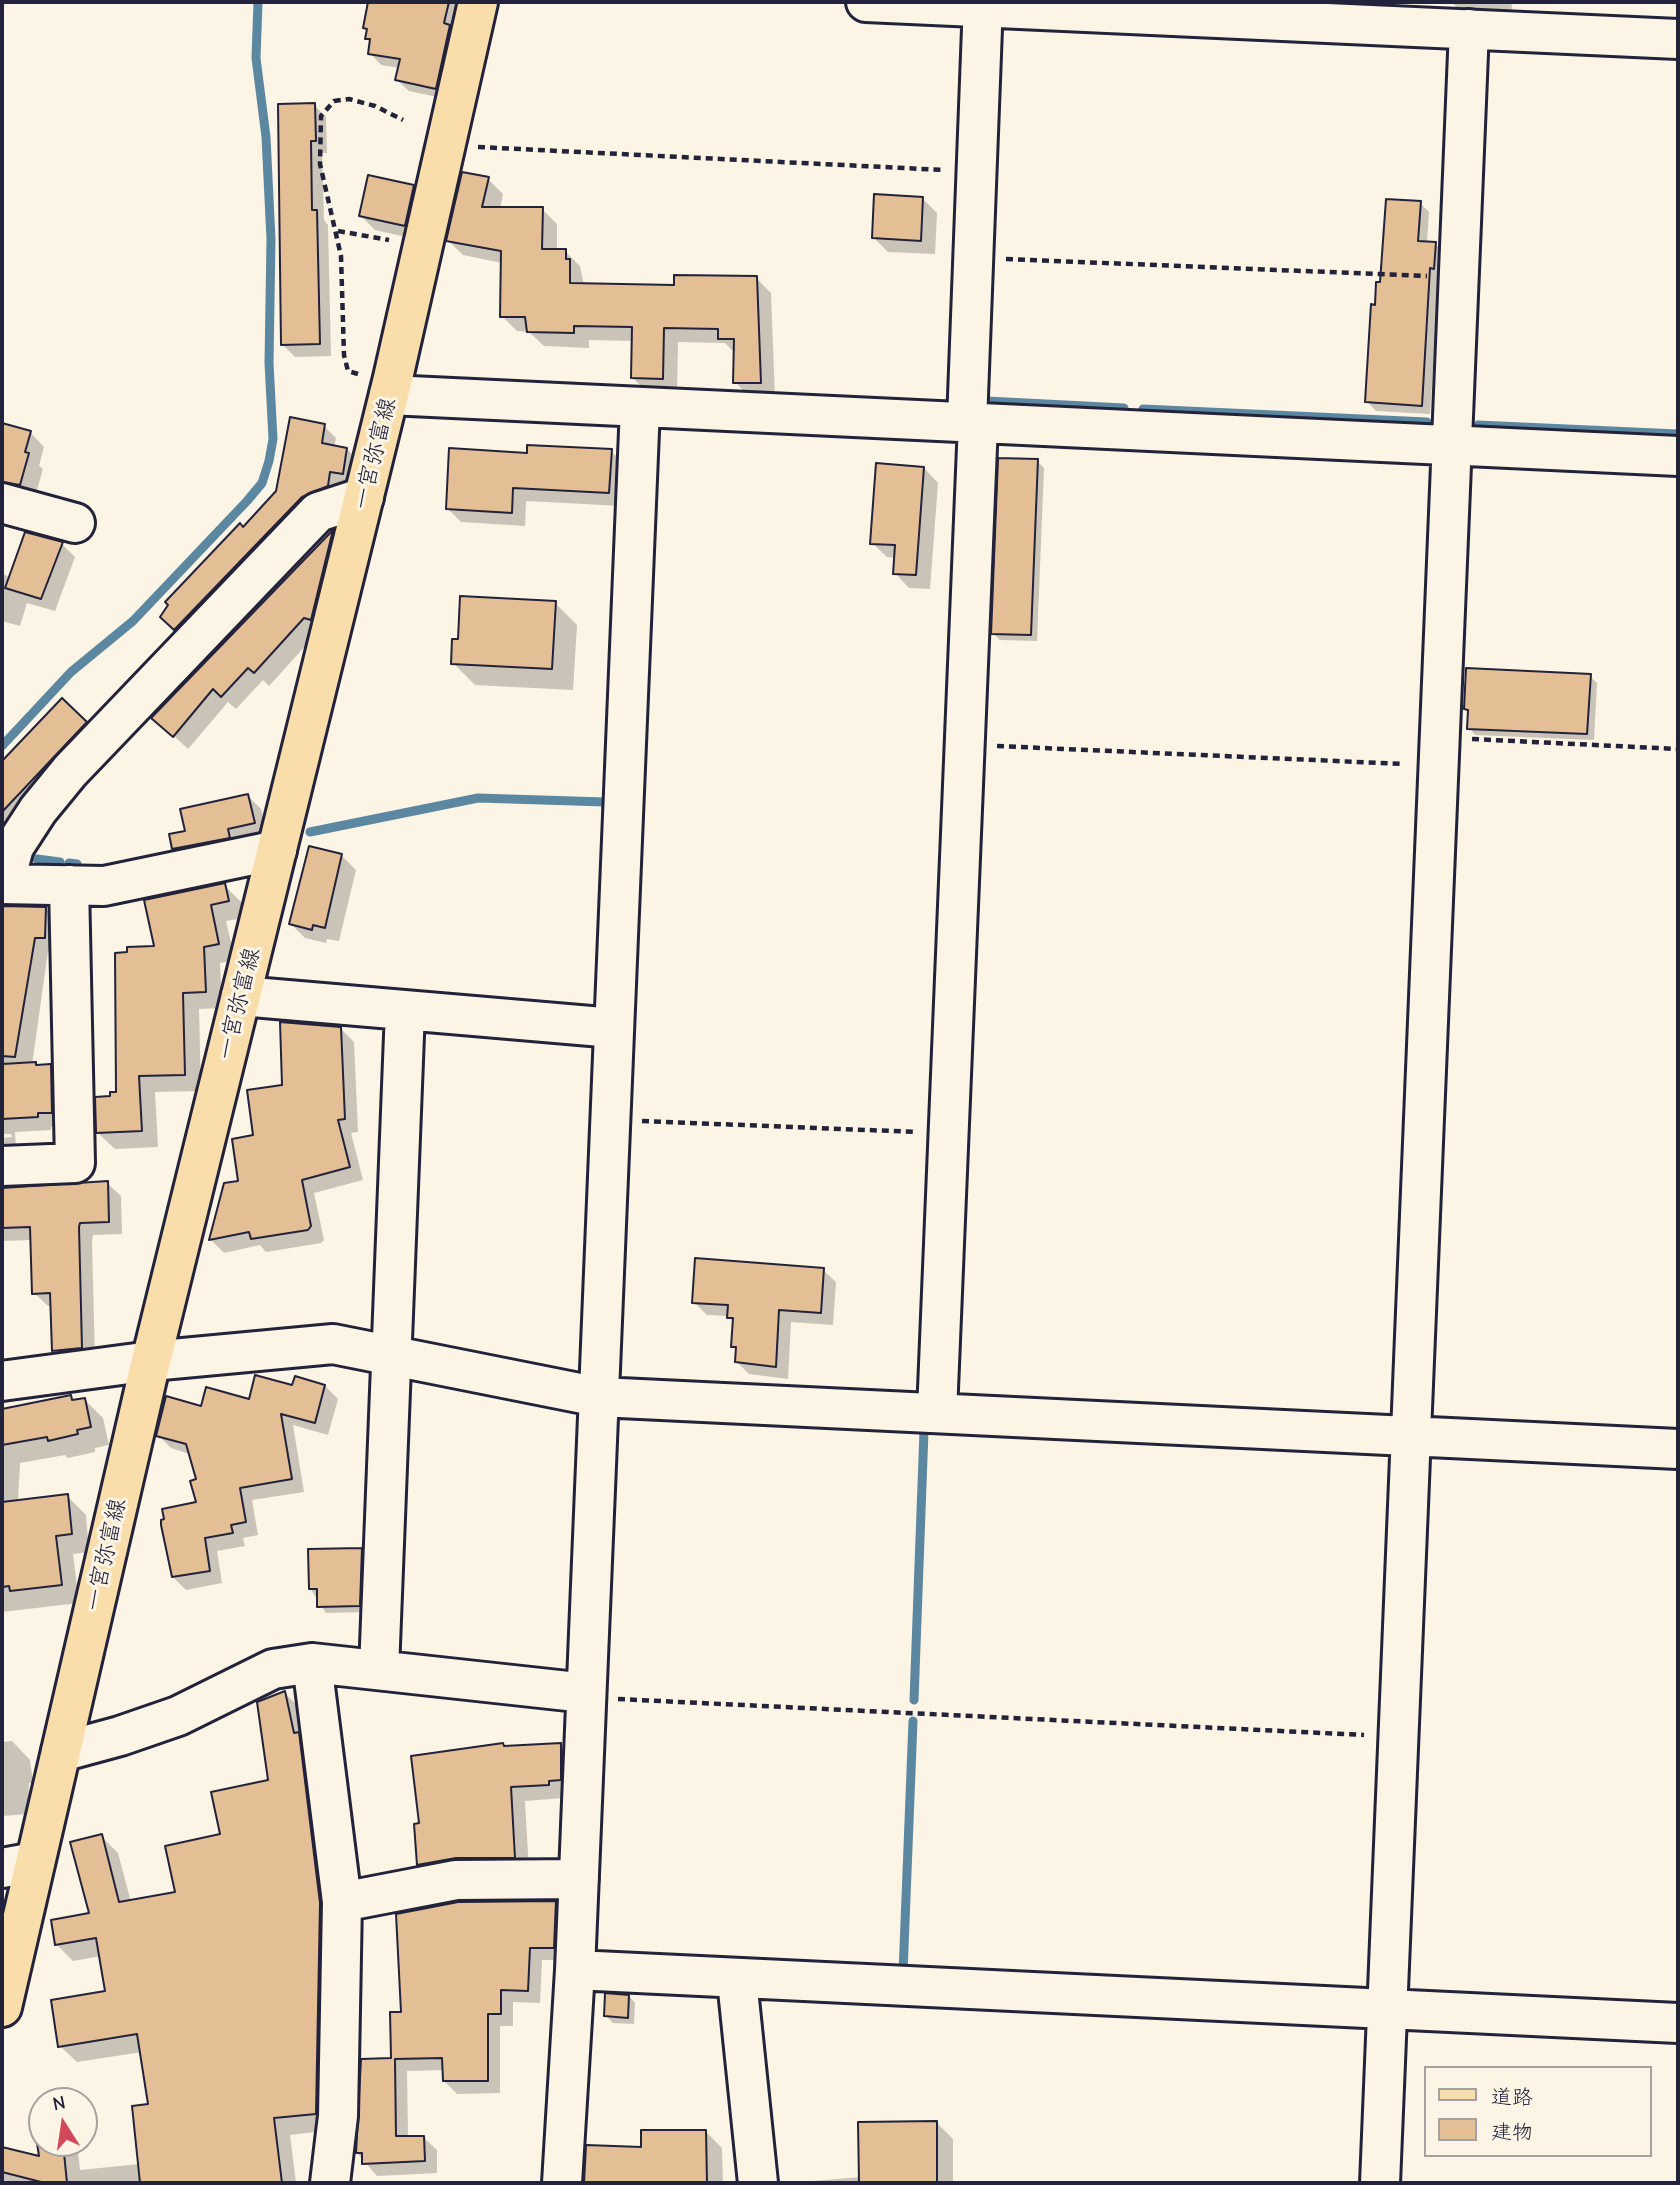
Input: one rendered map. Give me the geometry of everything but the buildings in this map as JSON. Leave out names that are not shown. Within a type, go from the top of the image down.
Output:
[{"type":"main road","name":"一宮弥富線","points":[[2,2007],[19,1865],[61,1752],[151,1361],[391,387],[478,2]]},
{"type":"street","points":[[866,2],[1187,9],[1469,29],[1514,16],[1600,18],[1678,39]]},
{"type":"street","points":[[937,1413],[965,745],[973,423],[973,257],[983,4]]},
{"type":"street","points":[[1380,2183],[1469,29]]},
{"type":"street","points":[[391,387],[640,407],[1678,456]]},
{"type":"street","points":[[562,2183],[579,1879],[640,407]]},
{"type":"street","points":[[277,850],[104,886],[3,884],[14,847],[38,810],[70,771],[318,512],[364,497]]},
{"type":"street","points":[[2,503],[75,523]]},
{"type":"street","points":[[2,1166],[75,1163],[69,885]]},
{"type":"street","points":[[241,996],[614,1028]]},
{"type":"street","points":[[379,1670],[405,1010]]},
{"type":"street","points":[[2,1381],[151,1361],[333,1344],[599,1397],[1678,1449]]},
{"type":"street","points":[[61,1752],[120,1737],[178,1716],[273,1670],[312,1663],[586,1695]]},
{"type":"street","points":[[312,1663],[342,1902],[338,2116],[330,2183]]},
{"type":"street","points":[[342,1902],[456,1880],[579,1879]]},
{"type":"street","points":[[575,1970],[1678,2024]]},
{"type":"street","points":[[737,1980],[758,2183]]},
{"type":"path","points":[[391,387],[348,371],[344,355],[338,231],[320,164],[321,116],[325,107],[334,100],[349,99],[375,106],[403,120]]},
{"type":"path","points":[[446,145],[977,172]]},
{"type":"path","points":[[338,231],[423,245]]},
{"type":"path","points":[[973,257],[1459,278]]},
{"type":"path","points":[[965,745],[1439,751],[1678,749]]},
{"type":"path","points":[[610,1119],[949,1134]]},
{"type":"path","points":[[586,1695],[1399,1736]]},
{"type":"waterway","points":[[2,746],[71,672],[133,621],[262,483],[273,439],[269,363],[271,239],[266,137],[256,58],[258,2]]},
{"type":"waterway","points":[[987,401],[1124,408]]},
{"type":"waterway","points":[[1143,409],[1427,422]]},
{"type":"waterway","points":[[1478,425],[1678,434]]},
{"type":"waterway","points":[[310,832],[478,798],[605,802],[607,813]]},
{"type":"waterway","points":[[37,859],[60,862]]},
{"type":"waterway","points":[[69,863],[77,864]]},
{"type":"waterway","points":[[914,1700],[924,1431]]},
{"type":"waterway","points":[[903,1973],[913,1721]]}]
